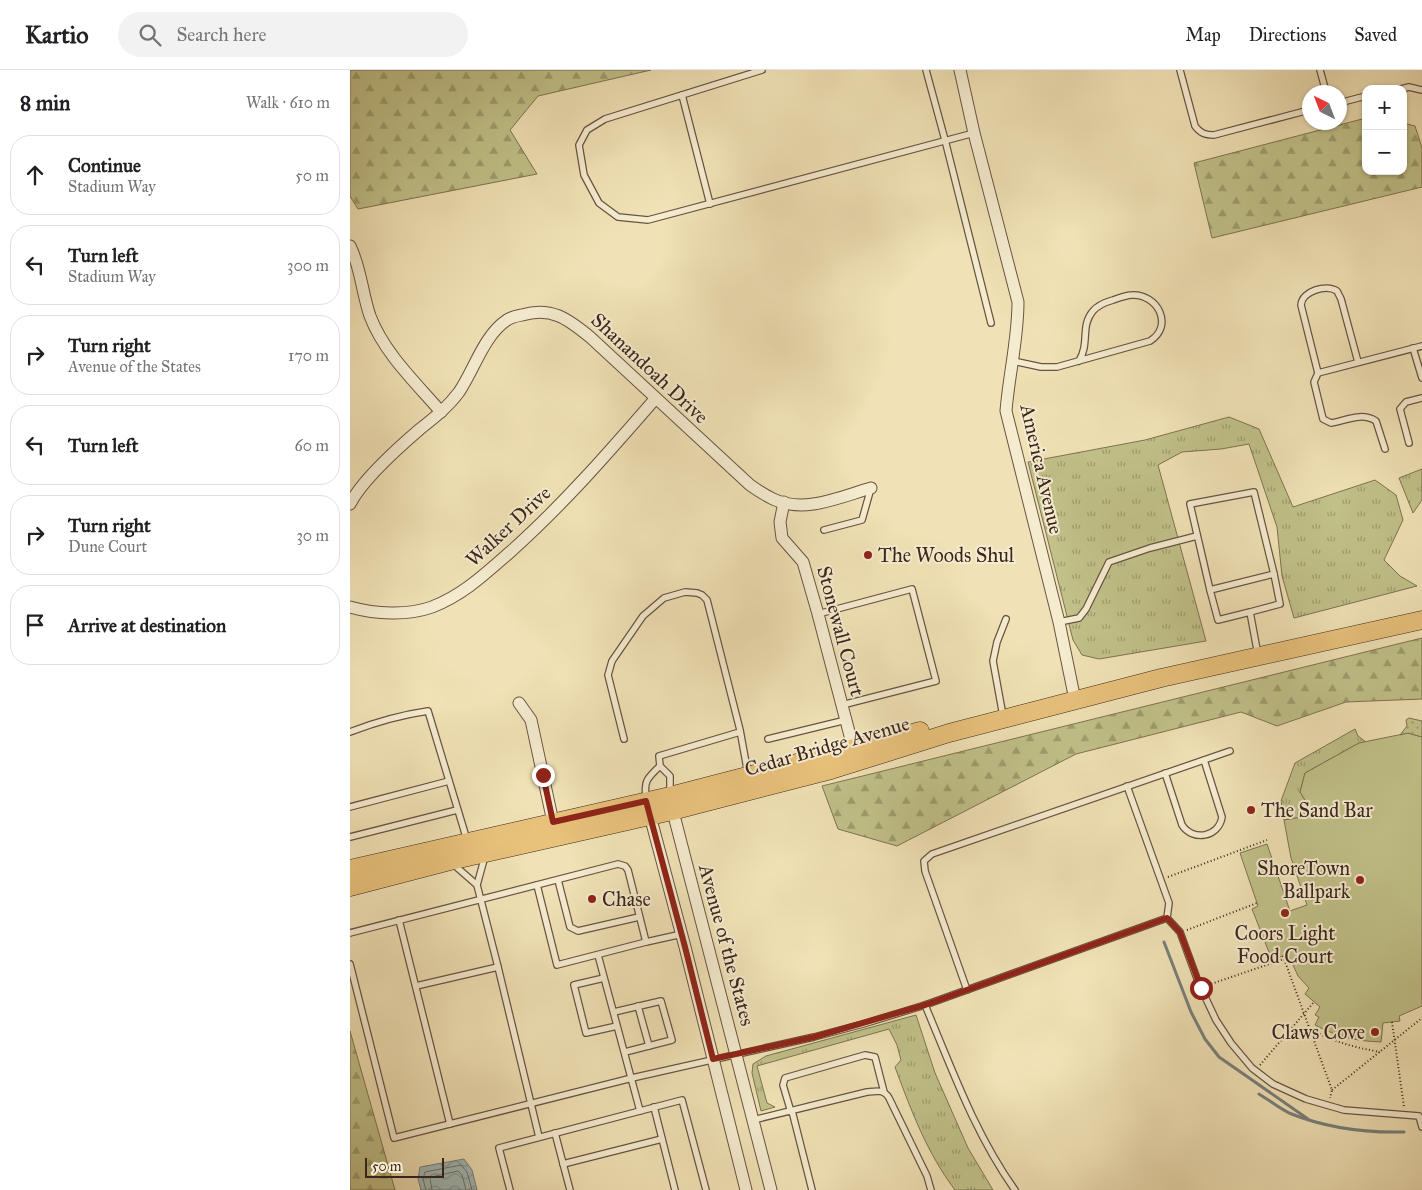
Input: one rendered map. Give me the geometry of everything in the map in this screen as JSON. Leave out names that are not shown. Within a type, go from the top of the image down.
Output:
[{"type":"main road","name":"Cedar Bridge Avenue","points":[[1315,643],[1373,621],[1422,608]]},
{"type":"main road","name":"Cedar Bridge Avenue","points":[[671,804],[831,770],[1003,718],[1258,655],[1422,620]]},
{"type":"main road","points":[[350,887],[450,861],[486,854],[671,804],[748,776],[852,747],[946,724],[982,724]]},
{"type":"main road","points":[[350,869],[553,822],[648,809]]},
{"type":"street","name":"America Avenue","points":[[960,70],[974,133],[1018,302],[1018,323],[1008,385],[1006,411],[1059,622],[1076,700]]},
{"type":"street","points":[[350,246],[356,259],[371,317],[380,337],[396,360],[442,412]]},
{"type":"street","name":"Shanandoah Drive","points":[[350,504],[354,495],[369,478],[418,430],[442,412],[459,392],[495,331],[508,319],[532,312],[552,312],[572,322],[750,485],[774,500],[795,505],[815,504],[871,488]]},
{"type":"street","name":"Walker Drive","points":[[350,607],[363,610],[409,613],[432,607],[473,585],[544,522],[655,399]]},
{"type":"street","name":"Stonewall Court","points":[[784,502],[780,522],[782,538],[803,562],[852,747]]},
{"type":"street","points":[[519,703],[531,720],[553,822]]},
{"type":"street","name":"Avenue of the States","points":[[671,804],[771,1190]]},
{"type":"street","name":"Avenue of the States","points":[[648,809],[682,934],[746,1190]]},
{"type":"lane","points":[[762,70],[605,118],[587,130],[579,145],[584,175],[599,203],[618,217],[648,220],[974,133]]},
{"type":"lane","points":[[926,70],[992,323]]},
{"type":"lane","points":[[1180,70],[1195,126],[1206,135],[1214,135],[1302,112]]},
{"type":"lane","points":[[1320,70],[1324,85]]},
{"type":"lane","points":[[1407,88],[1422,90]]},
{"type":"lane","points":[[682,95],[710,204]]},
{"type":"lane","points":[[1347,101],[1362,97]]},
{"type":"lane","points":[[1358,362],[1339,294],[1331,288],[1308,293],[1304,296],[1301,305],[1318,373],[1314,382],[1323,419],[1332,423],[1369,416],[1376,421],[1385,450]]},
{"type":"lane","points":[[1012,361],[1041,367],[1057,367],[1079,361],[1150,341],[1158,336],[1161,328],[1160,314],[1157,306],[1147,298],[1132,295],[1106,302],[1094,309],[1086,322],[1084,352],[1079,361]]},
{"type":"lane","points":[[1318,373],[1422,346]]},
{"type":"lane","points":[[1414,348],[1422,378]]},
{"type":"lane","points":[[1409,443],[1400,409],[1406,402],[1422,398]]},
{"type":"lane","points":[[824,530],[862,520],[871,488]]},
{"type":"lane","points":[[1254,492],[1274,574],[1280,604],[1218,620],[1190,504],[1254,492]]},
{"type":"lane","points":[[1059,622],[1079,618],[1086,610],[1109,562],[1150,548],[1197,536]]},
{"type":"lane","points":[[1210,590],[1274,574]]},
{"type":"lane","points":[[818,614],[912,589],[936,681],[842,705]]},
{"type":"lane","points":[[624,739],[608,675],[612,661],[643,616],[664,598],[685,592],[697,593],[707,600],[740,732],[748,776]]},
{"type":"lane","points":[[1250,612],[1258,655]]},
{"type":"lane","points":[[1003,718],[993,661],[997,642],[1006,619]]},
{"type":"lane","points":[[350,732],[375,722],[428,711],[467,842]]},
{"type":"lane","points":[[768,739],[846,720]]},
{"type":"lane","points":[[671,804],[670,776],[660,766],[659,756],[740,732]]},
{"type":"lane","points":[[967,990],[925,871],[924,861],[932,854],[1230,751]]},
{"type":"lane","points":[[1165,773],[1182,825],[1186,831],[1195,836],[1211,833],[1219,826],[1222,817],[1204,760]]},
{"type":"lane","points":[[648,809],[645,786],[648,777],[660,766]]},
{"type":"lane","points":[[350,807],[449,781]]},
{"type":"lane","points":[[1127,786],[1169,903],[1167,918]]},
{"type":"lane","points":[[350,836],[457,810]]},
{"type":"lane","points":[[476,885],[486,854]]},
{"type":"lane","points":[[450,861],[476,885],[539,1137]]},
{"type":"lane","points":[[350,933],[621,865],[628,870],[646,942]]},
{"type":"lane","points":[[558,880],[570,927],[578,930],[639,917]]},
{"type":"lane","points":[[536,885],[557,965],[682,934]]},
{"type":"lane","points":[[350,964],[394,1138],[632,1078],[814,1037],[925,1005],[1167,918]]},
{"type":"lane","points":[[1167,918],[1180,932],[1201,988],[1216,1020],[1231,1044],[1255,1070],[1273,1084],[1306,1099],[1344,1110],[1420,1115],[1422,1127]]},
{"type":"lane","points":[[399,920],[450,1124]]},
{"type":"lane","points":[[598,955],[640,1111]]},
{"type":"lane","points":[[416,986],[498,967]]},
{"type":"lane","points":[[604,978],[574,985],[586,1033],[617,1026]]},
{"type":"lane","points":[[614,1012],[661,1001],[672,1040],[625,1052]]},
{"type":"lane","points":[[925,1005],[970,1112],[997,1165],[1015,1190]]},
{"type":"lane","points":[[638,1006],[649,1046]]},
{"type":"lane","points":[[812,1190],[784,1085],[785,1078],[865,1055],[875,1058],[884,1092],[889,1098],[927,1176],[931,1190]]},
{"type":"lane","points":[[753,1120],[868,1092],[884,1092]]},
{"type":"lane","points":[[510,1190],[498,1148],[682,1100],[706,1190]]},
{"type":"lane","points":[[654,1107],[675,1190]]},
{"type":"lane","points":[[555,1133],[570,1190]]},
{"type":"lane","points":[[563,1164],[662,1139]]},
{"type":"path","points":[[1161,879],[1266,840]]},
{"type":"path","points":[[1180,932],[1257,903]]},
{"type":"path","points":[[1201,988],[1284,957],[1332,1090],[1422,1018]]},
{"type":"path","points":[[1255,1070],[1314,1002]]},
{"type":"path","points":[[1392,1022],[1405,1114]]},
{"type":"path","points":[[1310,1029],[1333,1041],[1354,1048],[1380,1052]]},
{"type":"green space","points":[[350,70],[651,70],[538,96],[510,130],[537,174],[358,209],[350,196]]},
{"type":"green space","points":[[1362,119],[1362,175],[1407,175],[1407,124],[1415,126],[1422,148],[1422,187],[1212,238],[1194,163],[1320,130],[1347,130],[1347,123]]},
{"type":"green space","points":[[1229,417],[1259,429],[1293,507],[1375,480],[1396,495],[1403,520],[1384,560],[1400,576],[1417,586],[1294,618],[1282,576],[1277,527],[1249,444],[1221,449],[1182,452],[1158,465],[1206,641],[1099,659],[1082,655],[1073,640],[1028,462],[1145,440]]},
{"type":"green space","points":[[1422,469],[1422,500],[1413,513],[1399,478]]},
{"type":"green space","points":[[1422,638],[1422,699],[1346,702],[1277,726],[1241,712],[1076,754],[897,846],[838,829],[822,786]]},
{"type":"green space","points":[[1409,718],[1422,721],[1422,737],[1408,733],[1400,735],[1407,726],[1406,720]]},
{"type":"green space","points":[[1355,729],[1358,736],[1366,742],[1359,743],[1305,773],[1300,792],[1314,815],[1284,820],[1281,801],[1295,763]]},
{"type":"green space","name":"ShoreTown Ballpark","points":[[1408,733],[1422,737],[1422,1006],[1399,1016],[1400,1021],[1383,1023],[1381,1042],[1363,1041],[1331,1033],[1315,1025],[1319,1017],[1315,1015],[1320,1007],[1305,994],[1309,988],[1298,976],[1288,954],[1272,960],[1252,909],[1258,906],[1240,853],[1267,844],[1290,911],[1307,905],[1291,858],[1284,820],[1314,815],[1300,792],[1305,773],[1359,743]]},
{"type":"green space","points":[[916,1015],[935,1073],[968,1148],[993,1190],[955,1190],[945,1176],[920,1131],[901,1083],[895,1067],[901,1060],[897,1045],[889,1029],[757,1066],[767,1103],[775,1107],[761,1111],[752,1073],[753,1064],[766,1056]]},
{"type":"green space","points":[[350,1031],[395,1190],[350,1190]]},
{"type":"water","points":[[464,1159],[472,1170],[477,1190],[421,1190],[418,1179],[420,1167]]},
{"type":"waterway","points":[[1164,942],[1191,1012],[1205,1039],[1219,1057],[1308,1119]]},
{"type":"waterway","points":[[1259,1094],[1289,1113],[1331,1126],[1374,1132],[1404,1132]]},
{"type":"place","name":"The Woods Shul","points":[[868,555]]},
{"type":"place","name":"The Sand Bar","points":[[1251,810]]},
{"type":"place","name":"ShoreTown Ballpark","points":[[1360,880]]},
{"type":"place","name":"Chase","points":[[592,899]]},
{"type":"place","name":"Coors Light Food Court","points":[[1285,913]]},
{"type":"place","name":"Claws Cove","points":[[1375,1032]]},
{"type":"route","points":[[543,775],[553,822],[646,801],[713,1059],[814,1037],[925,1005],[1167,918],[1180,932],[1201,988]]}]
